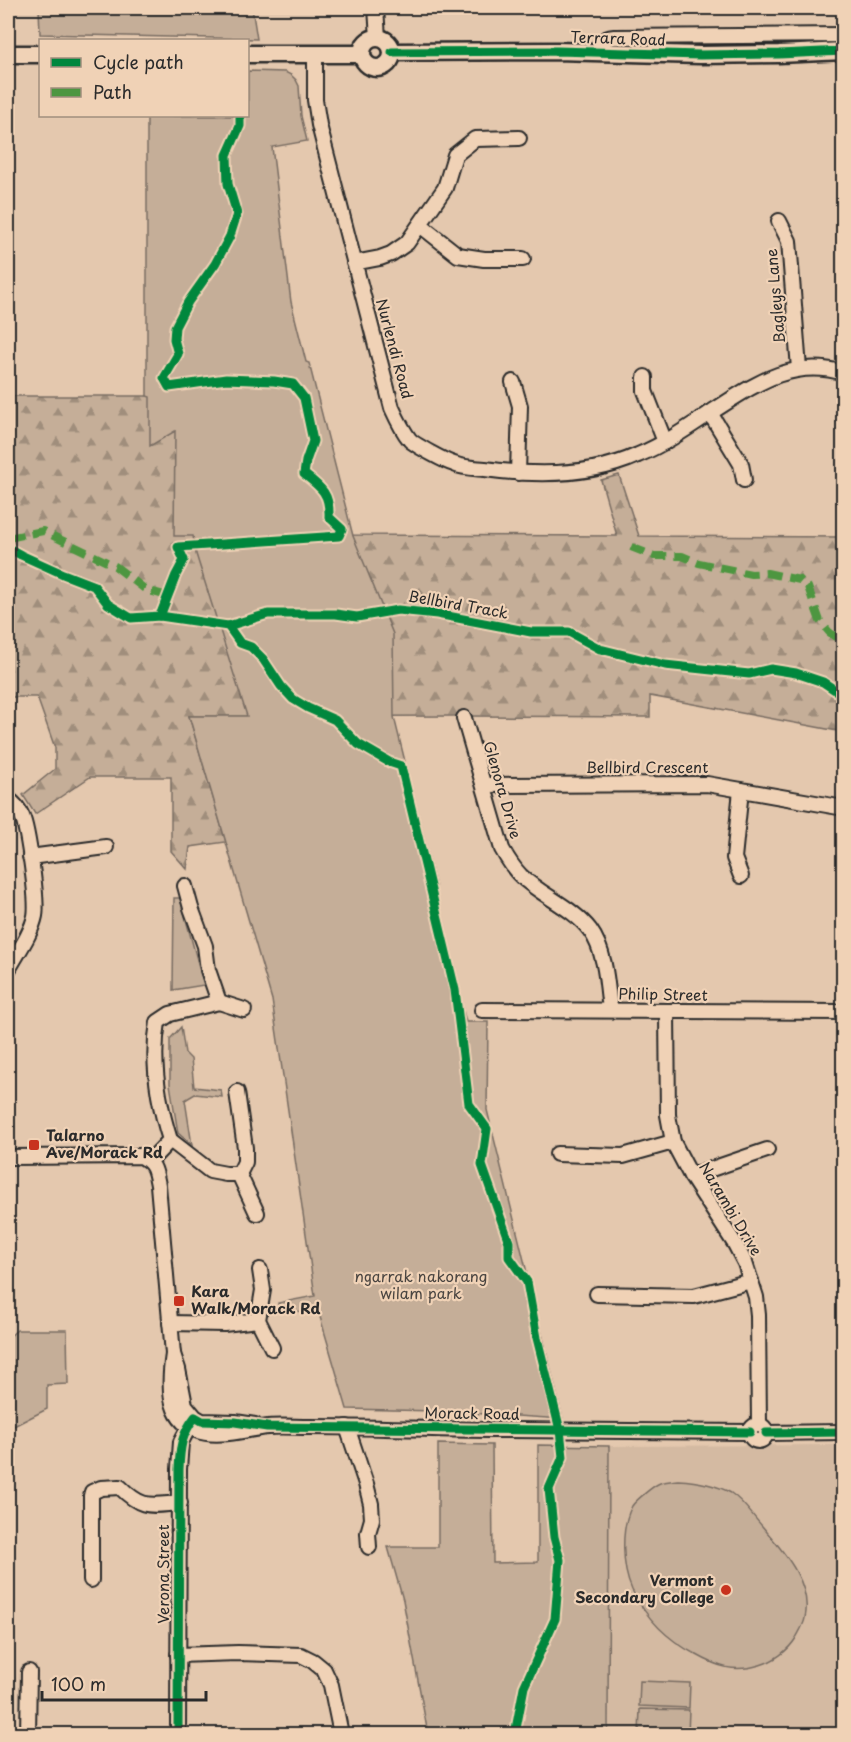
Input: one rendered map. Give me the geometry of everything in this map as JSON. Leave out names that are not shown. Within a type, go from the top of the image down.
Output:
[{"type":"main road","points":[[378,38],[387,42],[392,52],[389,62],[377,68],[368,65],[362,54],[365,44],[378,38]]},
{"type":"main road","name":"Terrara Road","points":[[392,52],[557,51],[723,55],[843,51]]},
{"type":"main road","points":[[8,54],[39,54]]},
{"type":"main road","points":[[249,54],[362,54]]},
{"type":"street","points":[[376,8],[378,38]]},
{"type":"street","points":[[597,53],[602,40],[614,37],[843,35]]},
{"type":"street","name":"Nurlendi Road","points":[[315,54],[315,100],[319,125],[392,408],[412,442],[454,465],[518,473],[542,474],[577,471],[637,456],[664,442],[752,386],[773,376],[799,369],[819,368],[843,373]]},
{"type":"street","points":[[354,263],[391,254],[407,243],[446,188],[455,155],[475,139],[519,138]]},
{"type":"street","name":"Bagleys Lane","points":[[779,221],[789,241],[799,369]]},
{"type":"street","points":[[420,225],[458,255],[484,259],[523,259]]},
{"type":"street","points":[[645,377],[645,391],[664,442]]},
{"type":"street","points":[[513,382],[520,406],[518,473]]},
{"type":"street","points":[[710,413],[741,464],[744,480]]},
{"type":"street","name":"Glenora Drive","points":[[464,718],[502,849],[521,876],[574,915],[590,930],[603,965],[610,1010]]},
{"type":"street","name":"Bellbird Crescent","points":[[483,785],[707,784],[843,808]]},
{"type":"street","points":[[741,790],[734,858],[741,876]]},
{"type":"street","points":[[8,799],[21,813],[26,826],[36,916],[8,970]]},
{"type":"street","points":[[30,857],[106,847]]},
{"type":"street","points":[[185,886],[205,946],[208,970],[219,1002]]},
{"type":"street","points":[[239,1174],[210,1171],[170,1140],[160,1101],[155,1039],[159,1022],[170,1014],[219,1002],[244,1010]]},
{"type":"street","name":"Philip Street","points":[[482,1010],[843,1012]]},
{"type":"street","name":"Narambi Drive","points":[[668,1012],[668,1115],[673,1142],[691,1176],[735,1244],[756,1297],[758,1430]]},
{"type":"street","points":[[237,1092],[246,1148],[245,1162],[239,1174]]},
{"type":"street","points":[[150,1161],[170,1140]]},
{"type":"street","points":[[557,1154],[623,1155],[673,1142]]},
{"type":"street","points":[[691,1176],[767,1150]]},
{"type":"street","points":[[8,1156],[141,1156],[150,1161],[156,1173],[158,1185],[173,1354],[191,1422]]},
{"type":"street","points":[[239,1174],[257,1213]]},
{"type":"street","points":[[260,1270],[263,1290],[258,1320],[272,1348]]},
{"type":"street","points":[[597,1294],[694,1296],[751,1281]]},
{"type":"street","points":[[170,1323],[225,1324],[258,1320]]},
{"type":"street","name":"Morack Road","points":[[191,1422],[234,1422],[267,1427],[843,1432]]},
{"type":"street","name":"Verona Street","points":[[178,1734],[179,1469],[181,1442],[191,1422]]},
{"type":"street","points":[[348,1427],[371,1504],[369,1547]]},
{"type":"street","points":[[91,1580],[92,1492],[101,1488],[120,1487],[130,1497],[146,1505],[180,1503]]},
{"type":"street","points":[[178,1655],[238,1653],[301,1655],[324,1670],[331,1685],[341,1734]]},
{"type":"street","points":[[28,1734],[29,1672]]},
{"type":"shaded area","name":"Vermont Secondary College","points":[[843,1445],[843,1734],[608,1734],[609,1446]]},
{"type":"green space","points":[[39,8],[252,8],[257,39],[40,34]]},
{"type":"green space","name":"ngarrak nakorang wilam park","points":[[249,71],[285,72],[296,80],[299,86],[301,116],[307,141],[272,147],[291,302],[353,536],[393,634],[394,717],[436,887],[433,888],[466,1022],[488,1022],[487,1110],[563,1419],[438,1411],[347,1409],[318,1310],[279,1313],[278,1303],[315,1296],[272,1000],[189,716],[247,716],[196,554],[193,536],[174,536],[175,431],[150,446],[150,397],[147,396],[147,117],[249,117]]},
{"type":"green space","points":[[308,369],[350,535],[617,536],[601,480],[619,475],[639,536],[843,537],[843,732],[650,696],[650,717],[189,716],[226,842],[190,847],[187,869],[171,851],[171,777],[90,777],[35,814],[23,795],[55,769],[55,748],[37,697],[8,697],[8,396],[147,396]]},
{"type":"green space","points":[[174,898],[180,898],[204,985],[173,990]]},
{"type":"green space","points":[[181,1027],[185,1053],[191,1059],[194,1087],[221,1090],[222,1097],[195,1094],[185,1100],[192,1145],[178,1133],[170,1084],[170,1039]]},
{"type":"green space","points":[[17,1330],[67,1330],[68,1384],[47,1385],[47,1409],[8,1429],[8,1338]]},
{"type":"green space","points":[[438,1444],[492,1445],[493,1563],[538,1562],[538,1445],[609,1446],[608,1734],[428,1734],[403,1600],[388,1547],[438,1547]]},
{"type":"green space","points":[[678,1480],[712,1485],[735,1496],[787,1556],[794,1568],[804,1592],[806,1605],[804,1623],[789,1647],[770,1661],[751,1667],[734,1668],[703,1659],[676,1642],[659,1627],[644,1610],[632,1590],[624,1560],[624,1536],[628,1515],[632,1506],[657,1484]]},
{"type":"green space","points":[[640,1681],[690,1683],[689,1708],[639,1706]]},
{"type":"green space","points":[[640,1709],[689,1710],[688,1734],[639,1734]]},
{"type":"marked path","points":[[8,538],[43,531],[115,566],[146,590],[168,596]]},
{"type":"marked path","points":[[631,547],[654,556],[682,556],[699,563],[751,574],[767,573],[800,580],[808,587],[820,621],[829,632],[844,643]]},
{"type":"cycle path","points":[[392,52],[557,51],[700,55],[844,51]]},
{"type":"cycle path","points":[[160,616],[184,560],[178,547],[339,536],[342,529],[329,517],[324,492],[304,474],[313,441],[304,398],[293,384],[226,379],[169,387],[164,378],[178,354],[174,339],[175,327],[188,302],[215,264],[230,236],[237,214],[228,184],[227,155],[240,126],[240,117]]},
{"type":"cycle path","name":"Bellbird Track","points":[[8,548],[94,586],[108,604],[131,618],[160,616],[228,626],[268,614],[336,614],[357,617],[398,610],[437,614],[531,632],[569,632],[600,649],[665,665],[749,674],[771,669],[796,673],[823,682],[844,696]]},
{"type":"cycle path","points":[[228,626],[240,643],[251,647],[263,659],[293,699],[335,720],[358,744],[389,762],[401,766],[455,990],[469,1104],[487,1129],[482,1165],[509,1242],[509,1257],[527,1282],[537,1338],[560,1430],[563,1457],[549,1489],[554,1537],[560,1560],[555,1619],[524,1687],[515,1734]]},
{"type":"cycle path","points":[[178,1734],[179,1461],[184,1436],[195,1417],[202,1421],[235,1422],[267,1427],[750,1432]]},
{"type":"cycle path","points":[[766,1433],[844,1432]]},
{"type":"place","name":"Talarno Ave/Morack Rd","points":[[34,1145]]},
{"type":"place","name":"Kara Walk/Morack Rd","points":[[179,1301]]},
{"type":"place","name":"Vermont Secondary College","points":[[726,1590]]}]
